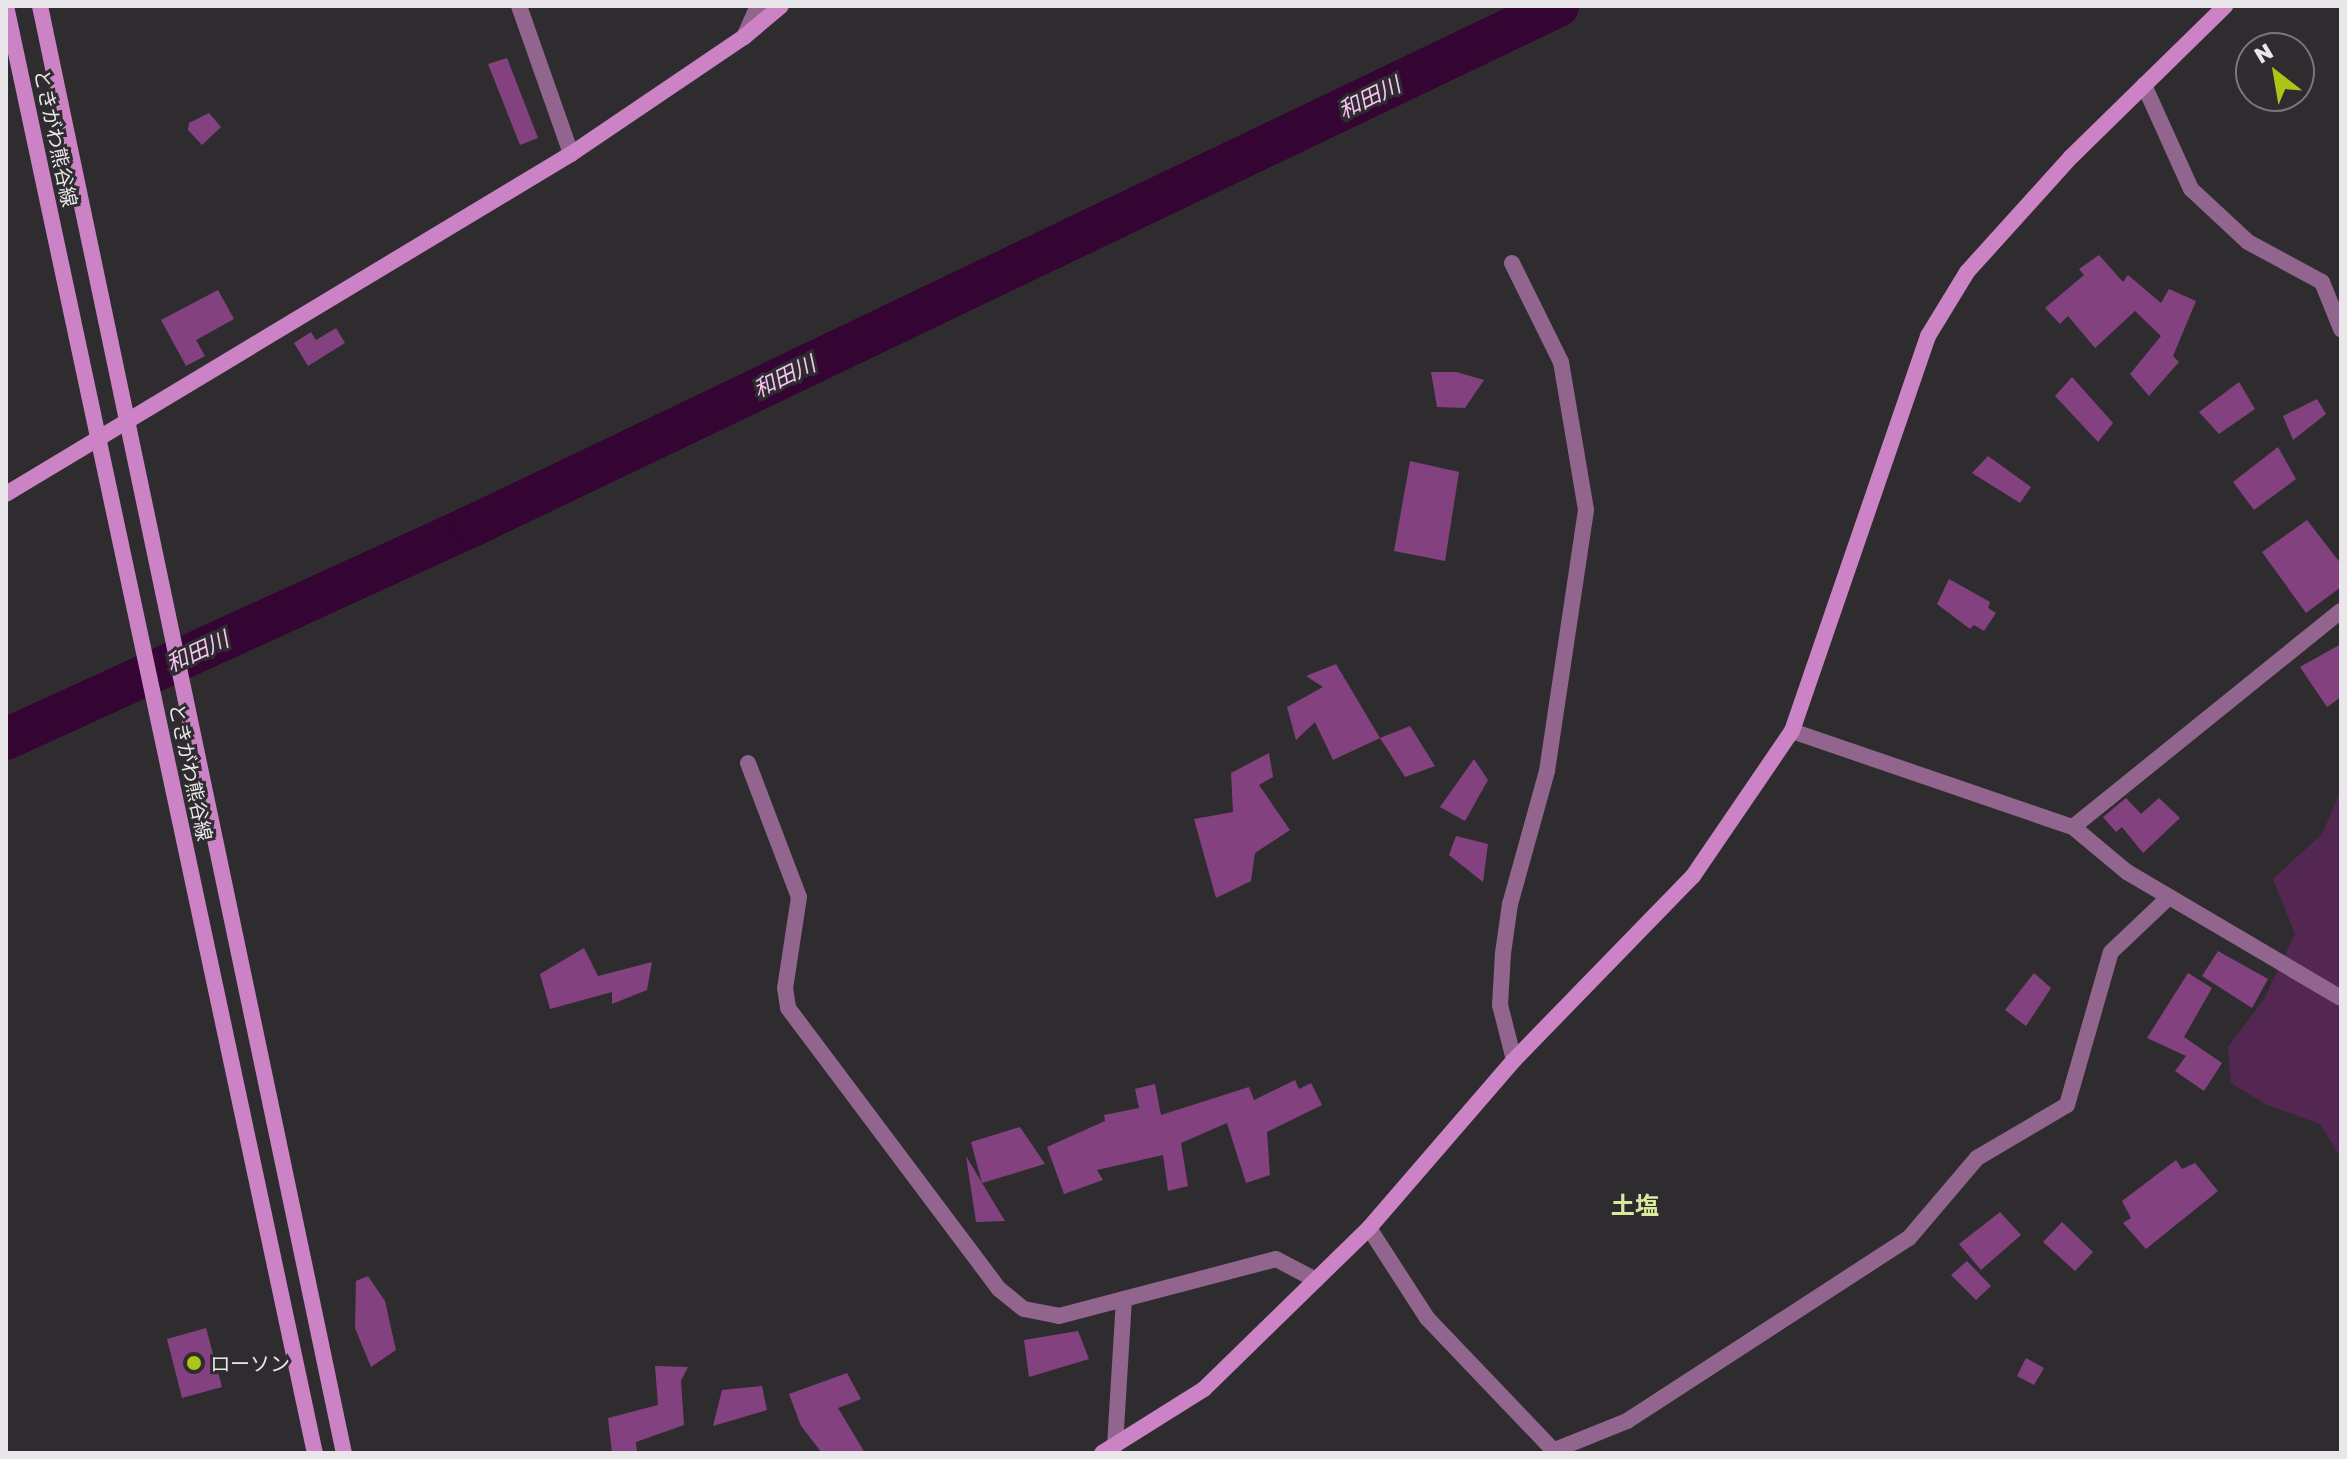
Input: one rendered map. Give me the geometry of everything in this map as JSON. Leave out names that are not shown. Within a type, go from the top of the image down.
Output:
[{"type":"main road","name":"ときがわ熊谷線","points":[[6,6],[102,440],[315,1453]]},
{"type":"main road","name":"ときがわ熊谷線","points":[[40,6],[344,1453]]},
{"type":"main road","points":[[6,494],[102,440],[571,154],[744,37],[781,6]]},
{"type":"main road","points":[[1106,1451],[1204,1389],[1316,1280],[1369,1228],[1514,1060],[1693,876],[1792,731],[1928,336],[1967,272],[2144,85],[2225,6]]},
{"type":"street","points":[[519,6],[571,154]]},
{"type":"street","points":[[744,37],[758,6]]},
{"type":"street","points":[[2144,85],[2191,189],[2248,242],[2322,282],[2341,329]]},
{"type":"street","points":[[1512,263],[1561,362],[1586,510],[1547,771],[1510,904],[1500,1005],[1514,1060]]},
{"type":"street","points":[[2073,827],[2341,611]]},
{"type":"street","points":[[1792,731],[2073,827],[2127,872],[2341,998]]},
{"type":"street","points":[[748,763],[799,897],[785,988],[788,1008],[999,1289],[1024,1309],[1059,1316],[1276,1259],[1316,1280]]},
{"type":"street","points":[[1369,1228],[1427,1318],[1555,1452],[1627,1421],[1909,1238],[1977,1158],[2067,1105],[2111,952],[2169,897]]},
{"type":"street","points":[[1106,1451],[1124,1299]]},
{"type":"shaded area","points":[[2341,790],[2341,1158],[2320,1124],[2267,1105],[2231,1083],[2228,1047],[2264,999],[2295,934],[2273,879],[2322,834]]},
{"type":"building","points":[[507,58],[538,138],[520,145],[488,64]]},
{"type":"building","points":[[209,113],[221,127],[202,145],[188,130],[189,123]]},
{"type":"building","points":[[2099,255],[2123,282],[2128,275],[2161,303],[2169,289],[2196,301],[2173,356],[2179,362],[2149,396],[2130,374],[2161,336],[2135,311],[2095,348],[2068,316],[2060,324],[2045,308],[2084,275],[2079,269]]},
{"type":"building","points":[[218,290],[234,319],[196,340],[205,356],[186,366],[161,320]]},
{"type":"building","points":[[336,328],[345,343],[308,366],[294,343],[311,332],[316,340]]},
{"type":"building","points":[[1431,372],[1456,372],[1484,380],[1465,408],[1437,407]]},
{"type":"building","points":[[2072,377],[2113,423],[2098,442],[2055,396]]},
{"type":"building","points":[[2239,382],[2255,409],[2219,434],[2199,412]]},
{"type":"building","points":[[2317,399],[2326,414],[2293,440],[2283,416]]},
{"type":"building","points":[[2278,447],[2296,479],[2254,510],[2233,482]]},
{"type":"building","points":[[1988,456],[2031,487],[2020,503],[1972,473]]},
{"type":"building","points":[[1410,461],[1459,472],[1445,561],[1394,551]]},
{"type":"building","points":[[2307,520],[2341,564],[2341,587],[2306,613],[2262,552]]},
{"type":"building","points":[[1949,579],[1990,602],[1988,608],[1996,613],[1984,631],[1974,625],[1970,629],[1937,604]]},
{"type":"building","points":[[2341,644],[2341,697],[2327,707],[2300,667]]},
{"type":"building","points":[[1336,664],[1380,738],[1333,760],[1315,722],[1296,740],[1287,707],[1323,687],[1306,676]]},
{"type":"building","points":[[1410,726],[1435,766],[1405,777],[1380,738]]},
{"type":"building","points":[[1269,753],[1273,777],[1259,785],[1290,830],[1255,853],[1251,881],[1216,898],[1194,819],[1233,812],[1231,773]]},
{"type":"building","points":[[1474,759],[1488,780],[1465,821],[1440,807]]},
{"type":"building","points":[[2126,798],[2141,814],[2159,798],[2180,818],[2143,853],[2122,827],[2116,832],[2103,817]]},
{"type":"building","points":[[1456,836],[1488,844],[1483,882],[1449,855]]},
{"type":"building","points":[[584,948],[598,976],[652,962],[647,990],[612,1004],[612,992],[550,1009],[540,974]]},
{"type":"building","points":[[2218,951],[2268,979],[2252,1008],[2202,976]]},
{"type":"building","points":[[2034,973],[2051,988],[2026,1026],[2005,1010]]},
{"type":"building","points":[[2188,973],[2212,988],[2184,1037],[2222,1063],[2204,1091],[2175,1071],[2186,1056],[2147,1038]]},
{"type":"building","points":[[1295,1080],[1299,1089],[1311,1083],[1322,1105],[1267,1132],[1270,1175],[1246,1183],[1227,1123],[1181,1143],[1188,1186],[1168,1191],[1163,1155],[1097,1170],[1103,1180],[1064,1194],[1047,1147],[1105,1121],[1104,1115],[1139,1108],[1135,1089],[1155,1084],[1161,1115],[1249,1087],[1254,1100]]},
{"type":"building","points":[[1020,1127],[1045,1164],[982,1183],[971,1142]]},
{"type":"building","points":[[966,1156],[982,1183],[1005,1221],[976,1222]]},
{"type":"building","points":[[2176,1160],[2182,1169],[2195,1163],[2218,1191],[2146,1249],[2123,1223],[2131,1218],[2122,1201]]},
{"type":"building","points":[[2000,1212],[2021,1235],[1981,1270],[1959,1244]]},
{"type":"building","points":[[2062,1222],[2093,1252],[2075,1271],[2043,1242]]},
{"type":"building","points":[[1967,1261],[1991,1286],[1976,1300],[1951,1275]]},
{"type":"building","points":[[368,1276],[385,1301],[396,1350],[371,1367],[355,1328],[356,1281]]},
{"type":"building","name":"ローソン","points":[[206,1328],[222,1387],[182,1398],[167,1339]]},
{"type":"building","points":[[1078,1331],[1089,1359],[1029,1377],[1024,1340]]},
{"type":"building","points":[[2026,1358],[2044,1368],[2034,1385],[2017,1376]]},
{"type":"building","points":[[655,1366],[688,1367],[681,1381],[684,1425],[636,1442],[637,1453],[612,1453],[608,1418],[658,1405]]},
{"type":"building","points":[[847,1373],[861,1399],[838,1408],[865,1453],[822,1453],[801,1426],[789,1394]]},
{"type":"building","points":[[762,1386],[767,1410],[713,1426],[722,1390]]},
{"type":"waterway","name":"和田川","points":[[6,739],[474,525],[1558,6]]},
{"type":"place","name":"ローソン","points":[[194,1363]]},
{"type":"district","name":"土塩","points":[[1635,1205]]}]
